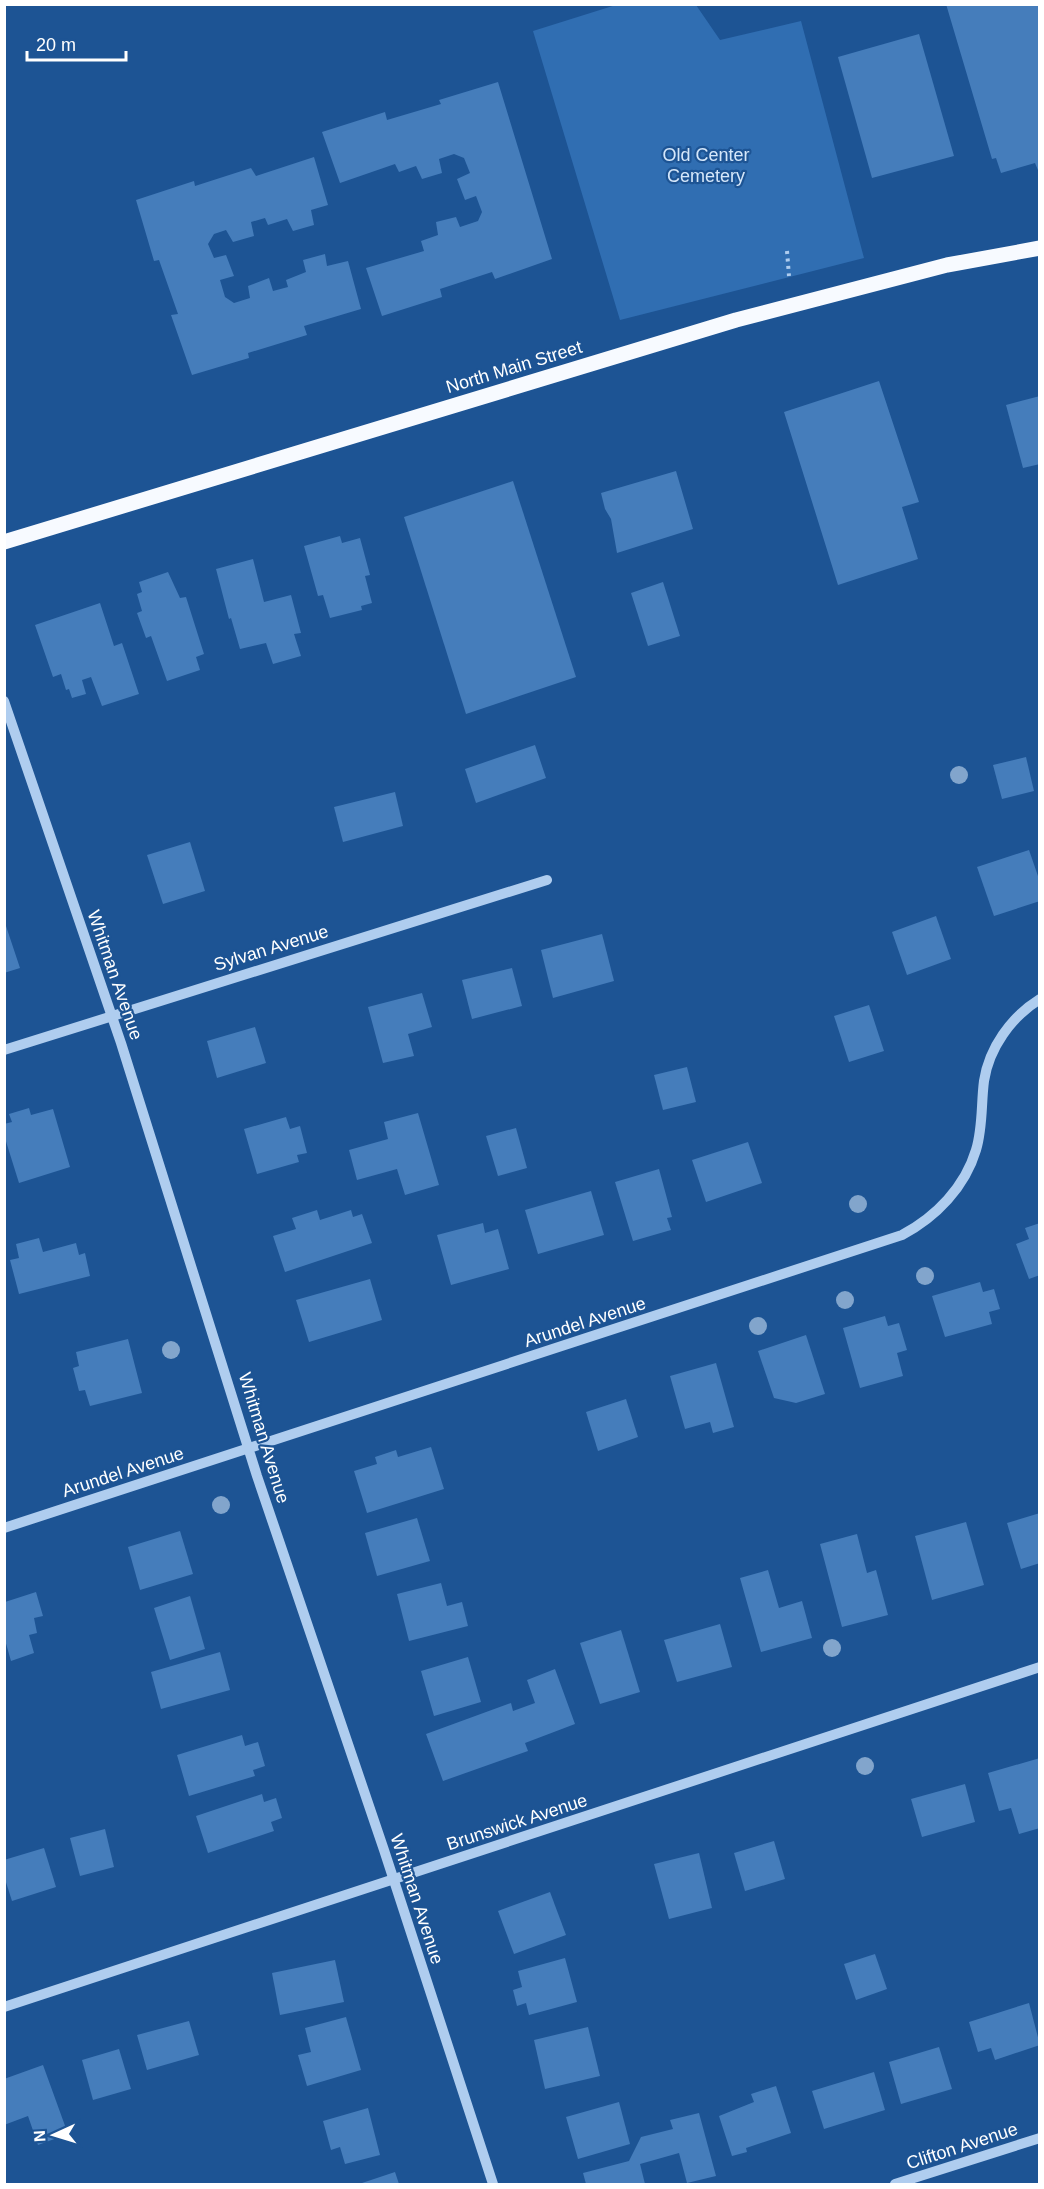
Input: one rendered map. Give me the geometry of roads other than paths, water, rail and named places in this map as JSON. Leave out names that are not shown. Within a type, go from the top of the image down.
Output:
[{"type":"main road","name":"North Main Street","points":[[4,542],[736,320],[947,265],[1040,249]]},
{"type":"street","name":"Whitman Avenue","points":[[4,701],[111,1015],[249,1448],[493,2184]]},
{"type":"street","name":"Sylvan Avenue","points":[[4,1050],[547,880]]},
{"type":"street","name":"Arundel Avenue","points":[[4,1528],[878,1245],[919,1226],[952,1196],[968,1169],[982,1126],[988,1064],[1007,1027],[1040,999]]},
{"type":"street","name":"Brunswick Avenue","points":[[4,2007],[1040,1667]]},
{"type":"street","name":"Clifton Avenue","points":[[895,2184],[1040,2138]]},
{"type":"park label","name":"Old Center Cemetery","points":[[706,165]]}]
